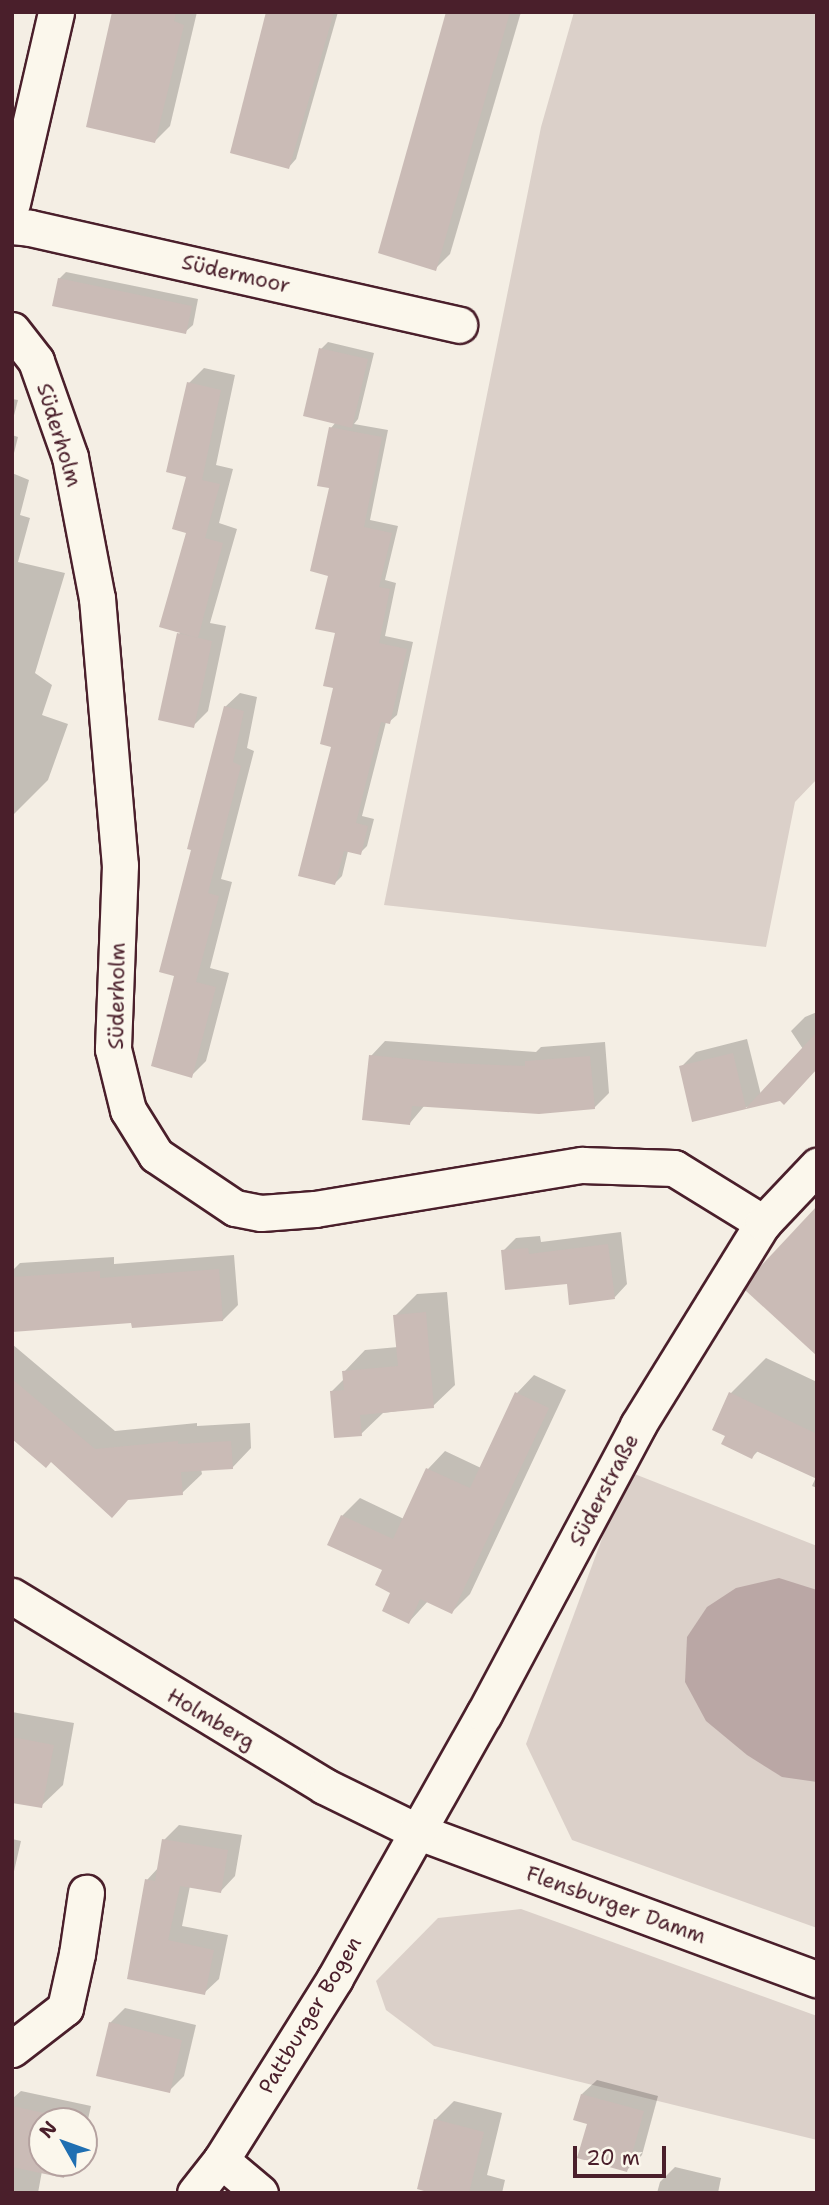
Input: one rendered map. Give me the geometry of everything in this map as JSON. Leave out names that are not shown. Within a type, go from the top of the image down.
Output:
[{"type":"street","points":[[12,203],[56,12]]},
{"type":"street","name":"Südermoor","points":[[12,226],[459,325]]},
{"type":"street","name":"Süderholm","points":[[12,330],[36,361],[70,457],[97,598],[120,864],[113,1049],[128,1110],[156,1154],[236,1208],[261,1213],[315,1209],[582,1165],[674,1168],[763,1223]]},
{"type":"street","name":"Süderstraße","points":[[416,1831],[484,1714],[638,1425],[763,1223],[817,1166]]},
{"type":"street","name":"Holmberg","points":[[12,1596],[324,1786],[416,1831]]},
{"type":"street","name":"Flensburger Damm","points":[[416,1831],[817,1979]]},
{"type":"street","name":"Pattburger Bogen","points":[[195,2193],[220,2160],[335,1978],[416,1831]]},
{"type":"street","points":[[12,2049],[65,2008],[86,1894]]},
{"type":"street","points":[[220,2160],[260,2193]]},
{"type":"shaded area","points":[[574,12],[817,12],[817,779],[795,802],[766,947],[384,905],[541,127]]},
{"type":"shaded area","points":[[627,1471],[817,1546],[817,1928],[572,1840],[526,1744]]},
{"type":"shaded area","points":[[779,1578],[817,1590],[817,1782],[782,1777],[747,1755],[706,1721],[685,1682],[687,1637],[707,1607],[736,1588]]},
{"type":"shaded area","points":[[521,1909],[817,2016],[817,2140],[434,2046],[386,2010],[376,1981],[438,1918]]},
{"type":"building","points":[[112,12],[176,12],[174,21],[184,25],[155,143],[86,127]]},
{"type":"building","points":[[266,12],[334,12],[289,169],[230,153]]},
{"type":"building","points":[[446,12],[510,12],[436,271],[378,253]]},
{"type":"building","points":[[58,278],[192,306],[186,334],[52,306]]},
{"type":"building","points":[[319,348],[368,359],[352,428],[303,416]]},
{"type":"building","points":[[187,382],[221,390],[202,480],[220,484],[205,538],[223,543],[198,638],[159,627],[186,533],[172,529],[186,477],[166,472]]},
{"type":"building","points":[[329,427],[382,437],[364,527],[392,533],[379,587],[390,589],[379,643],[407,649],[390,724],[381,722],[356,823],[368,826],[361,855],[344,851],[335,885],[298,876],[331,747],[320,744],[333,688],[323,686],[335,633],[315,629],[328,576],[310,571],[329,488],[317,486]]},
{"type":"building","points":[[177,633],[212,641],[194,728],[158,720]]},
{"type":"building","points":[[224,706],[244,711],[233,762],[241,766],[208,893],[219,896],[196,982],[216,987],[192,1078],[151,1066],[174,976],[159,972],[191,850],[187,849]]},
{"type":"building","points":[[817,1032],[817,1069],[784,1105],[780,1101],[692,1122],[679,1066],[733,1053],[746,1108]]},
{"type":"building","points":[[369,1055],[449,1063],[525,1066],[525,1061],[590,1056],[595,1109],[539,1114],[412,1106],[410,1125],[362,1120]]},
{"type":"building","points":[[817,1206],[817,1356],[745,1290],[758,1269]]},
{"type":"building","points":[[608,1244],[615,1299],[569,1305],[567,1284],[505,1290],[501,1250],[528,1248],[529,1254]]},
{"type":"building","points":[[219,1269],[223,1321],[132,1328],[131,1323],[12,1332],[12,1277],[100,1271],[100,1278]]},
{"type":"building","points":[[426,1312],[434,1408],[360,1415],[362,1436],[334,1438],[330,1391],[344,1390],[342,1371],[398,1366],[393,1315]]},
{"type":"building","points":[[12,1379],[95,1449],[178,1441],[178,1444],[231,1441],[233,1469],[181,1472],[183,1495],[128,1500],[112,1518],[51,1462],[46,1468],[12,1439]]},
{"type":"building","points":[[515,1392],[549,1408],[452,1614],[420,1599],[409,1624],[382,1611],[390,1593],[375,1585],[382,1570],[327,1545],[341,1515],[393,1539],[426,1468],[470,1488]]},
{"type":"building","points":[[729,1392],[817,1434],[817,1479],[756,1451],[752,1459],[721,1444],[725,1436],[712,1430]]},
{"type":"building","points":[[12,1737],[54,1745],[42,1808],[12,1803]]},
{"type":"building","points":[[162,1839],[228,1850],[221,1893],[180,1886],[168,1940],[214,1950],[205,1995],[127,1979],[145,1879],[155,1881]]},
{"type":"building","points":[[109,2022],[182,2040],[170,2093],[96,2076]]},
{"type":"building","points":[[581,2094],[644,2111],[627,2172],[577,2158],[587,2124],[573,2120]]},
{"type":"building","points":[[12,2106],[28,2109],[28,2170],[12,2167]]},
{"type":"building","points":[[434,2119],[484,2132],[469,2193],[431,2193],[417,2189]]}]
